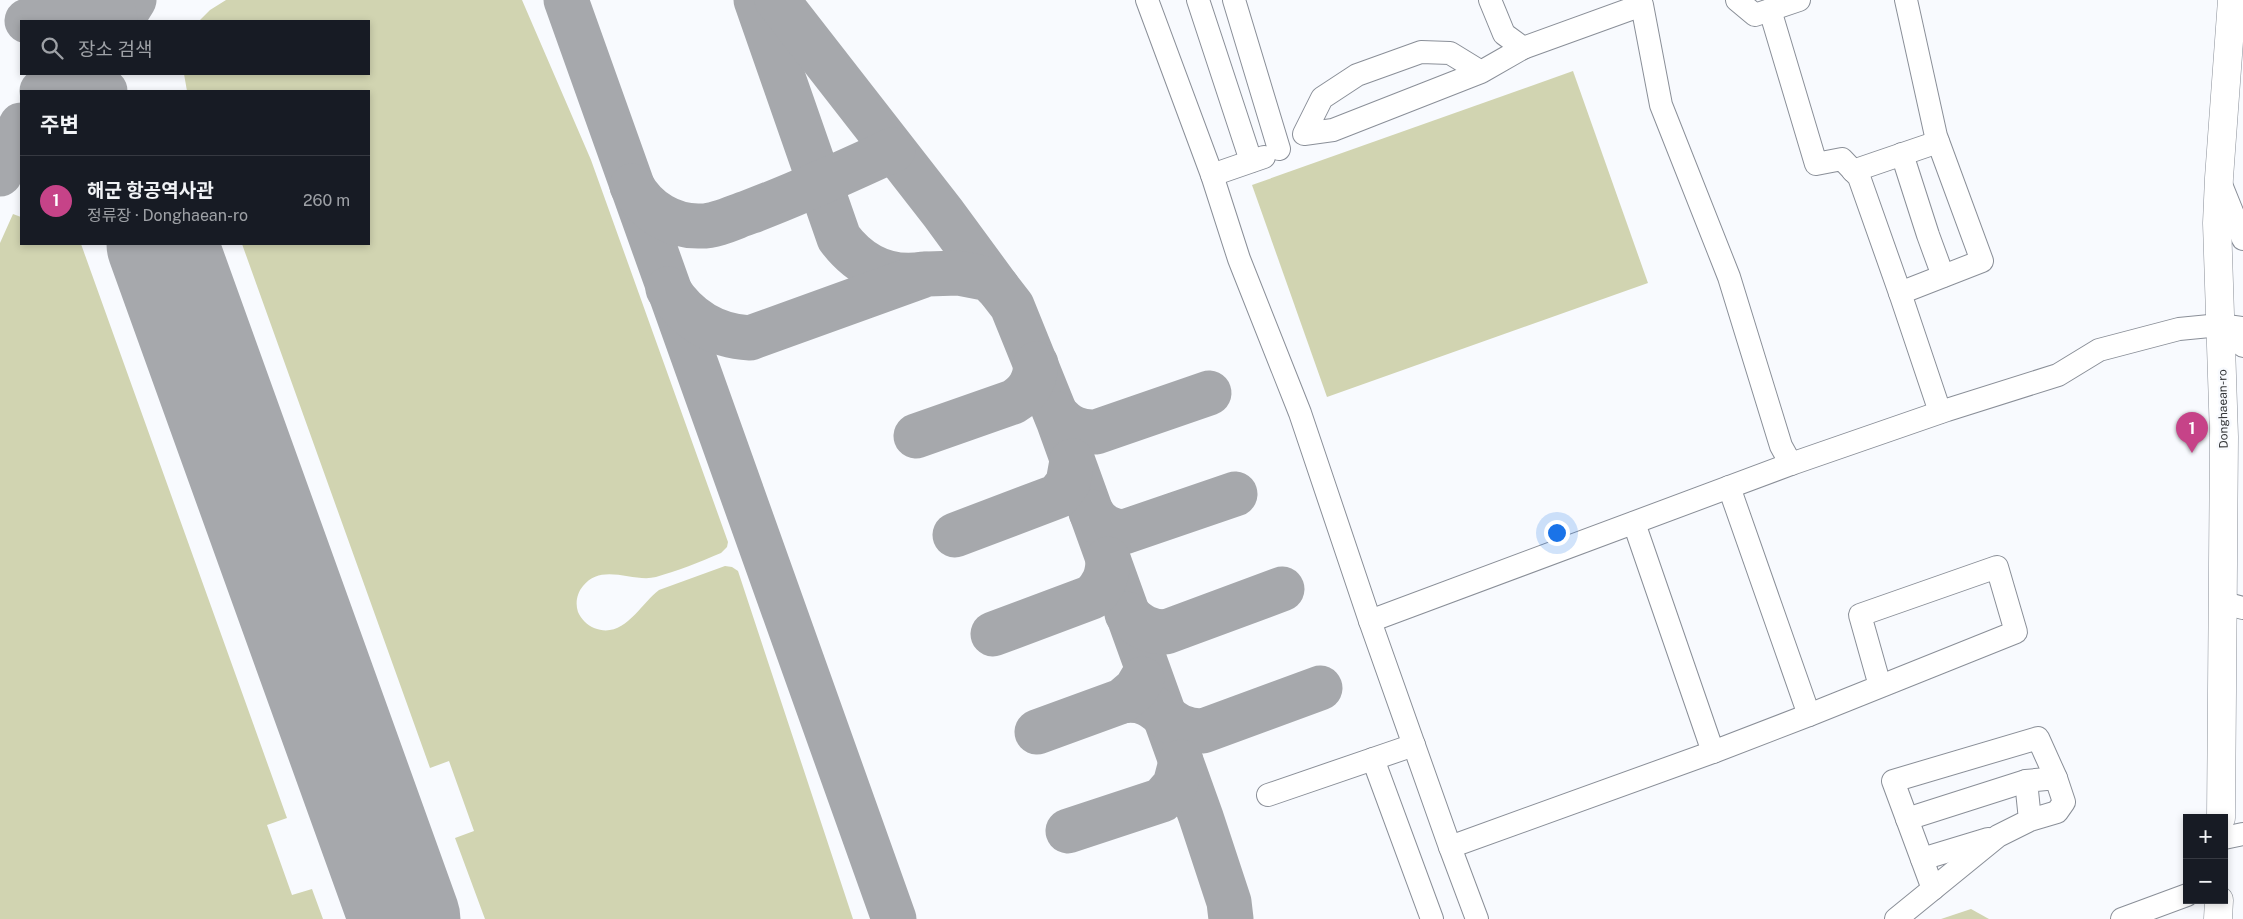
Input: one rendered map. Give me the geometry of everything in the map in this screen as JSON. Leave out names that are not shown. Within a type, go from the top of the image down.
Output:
[{"type":"main road","name":"Donghaean-ro","points":[[2221,814],[2233,606],[2224,390],[2232,326],[2217,223],[2232,0]]},
{"type":"main road","points":[[2218,919],[2219,904]]},
{"type":"street","points":[[1147,0],[1212,175],[1239,260],[1300,413],[1370,621],[1477,919]]},
{"type":"street","points":[[1198,0],[1251,161]]},
{"type":"street","points":[[1234,0],[1279,149]]},
{"type":"street","points":[[1490,0],[1504,34],[1523,48]]},
{"type":"street","points":[[1737,0],[1755,15],[1798,0]]},
{"type":"street","points":[[1900,293],[1982,261],[1938,142],[1906,0]]},
{"type":"street","points":[[1212,175],[1279,149],[1304,134],[1333,130],[1480,72],[1523,48],[1648,2],[1661,105],[1729,277],[1781,446],[1791,464]]},
{"type":"street","points":[[1770,10],[1816,164],[1842,159],[1859,177],[1940,412]]},
{"type":"street","points":[[1214,48],[1246,39]]},
{"type":"street","points":[[1304,134],[1322,98],[1357,76],[1421,52],[1450,53],[1480,72]]},
{"type":"street","points":[[1853,171],[1938,142]]},
{"type":"street","points":[[1902,154],[1943,276]]},
{"type":"street","points":[[2219,178],[2243,239]]},
{"type":"street","points":[[1370,621],[1791,464],[1940,412],[2058,375],[2099,350],[2179,329],[2232,326],[2243,346]]},
{"type":"street","points":[[1729,487],[1809,715]]},
{"type":"street","points":[[1634,523],[1713,752]]},
{"type":"street","points":[[1450,847],[1713,752],[1809,715],[2016,632],[1997,567],[1860,615],[1880,686]]},
{"type":"street","points":[[1922,859],[1998,836],[2030,820],[2058,812],[2064,802],[2056,778],[2038,738],[1893,781],[1932,889]]},
{"type":"street","points":[[1268,795],[1414,745]]},
{"type":"street","points":[[1374,759],[1432,919]]},
{"type":"street","points":[[1907,819],[2026,780],[2056,778]]},
{"type":"street","points":[[2026,780],[2030,820]]},
{"type":"street","points":[[2228,837],[2243,834]]},
{"type":"street","points":[[1896,919],[1998,836]]},
{"type":"street","points":[[2122,919],[2183,896]]},
{"type":"green space","points":[[226,0],[522,0],[591,160],[728,542],[727,547],[721,553],[656,577],[638,578],[608,574],[599,575],[591,579],[581,589],[577,602],[578,612],[584,622],[594,628],[614,629],[631,619],[659,590],[725,566],[732,567],[738,571],[853,919],[485,919],[455,838],[474,831],[449,761],[430,768],[242,245],[370,245],[370,90],[187,90],[184,75],[370,75],[370,20],[200,20],[210,10]]},
{"type":"green space","points":[[1573,71],[1648,283],[1327,397],[1252,185]]},
{"type":"green space","points":[[13,214],[20,217],[20,245],[81,245],[287,818],[267,825],[292,895],[312,889],[323,919],[0,919],[0,243]]},
{"type":"green space","points":[[1971,909],[1989,919],[1941,919]]},
{"type":"taxiway","points":[[30,20],[86,0]]},
{"type":"taxiway","points":[[122,20],[134,0]]},
{"type":"taxiway","points":[[566,0],[894,919]]},
{"type":"taxiway","points":[[756,0],[839,238],[856,256],[876,269],[899,275],[924,274]]},
{"type":"taxiway","points":[[777,0],[943,213],[998,288]]},
{"type":"taxiway","points":[[44,90],[57,84],[74,81],[90,84],[103,90]]},
{"type":"taxiway","points":[[0,174],[20,127]]},
{"type":"taxiway","points":[[632,186],[645,203],[661,216],[680,224],[707,226],[785,198],[893,150]]},
{"type":"taxiway","points":[[668,289],[684,309],[713,330],[737,337],[750,338],[927,274],[958,273],[989,279],[998,288],[1012,306],[1058,420],[1201,817],[1229,902],[1231,919]]},
{"type":"taxiway","points":[[916,436],[1013,402],[1027,391],[1032,382],[1036,364]]},
{"type":"taxiway","points":[[1056,414],[1074,428],[1096,432],[1209,393]]},
{"type":"taxiway","points":[[955,535],[1058,496],[1068,483],[1072,461]]},
{"type":"taxiway","points":[[1091,512],[1105,526],[1124,532],[1235,494]]},
{"type":"taxiway","points":[[993,634],[1092,597],[1100,589],[1104,580],[1108,559]]},
{"type":"taxiway","points":[[1127,614],[1145,628],[1166,632],[1282,589]]},
{"type":"taxiway","points":[[1037,732],[1122,701],[1136,689],[1142,679]]},
{"type":"taxiway","points":[[1122,701],[1146,703],[1179,726],[1189,730],[1203,731],[1320,688]]},
{"type":"taxiway","points":[[1068,831],[1162,800],[1175,785],[1181,762]]},
{"type":"runway","points":[[75,0],[82,20]]},
{"type":"runway","points":[[162,245],[405,919]]},
{"type":"place","name":"해군 항공역사관","points":[[2192,453]]}]
